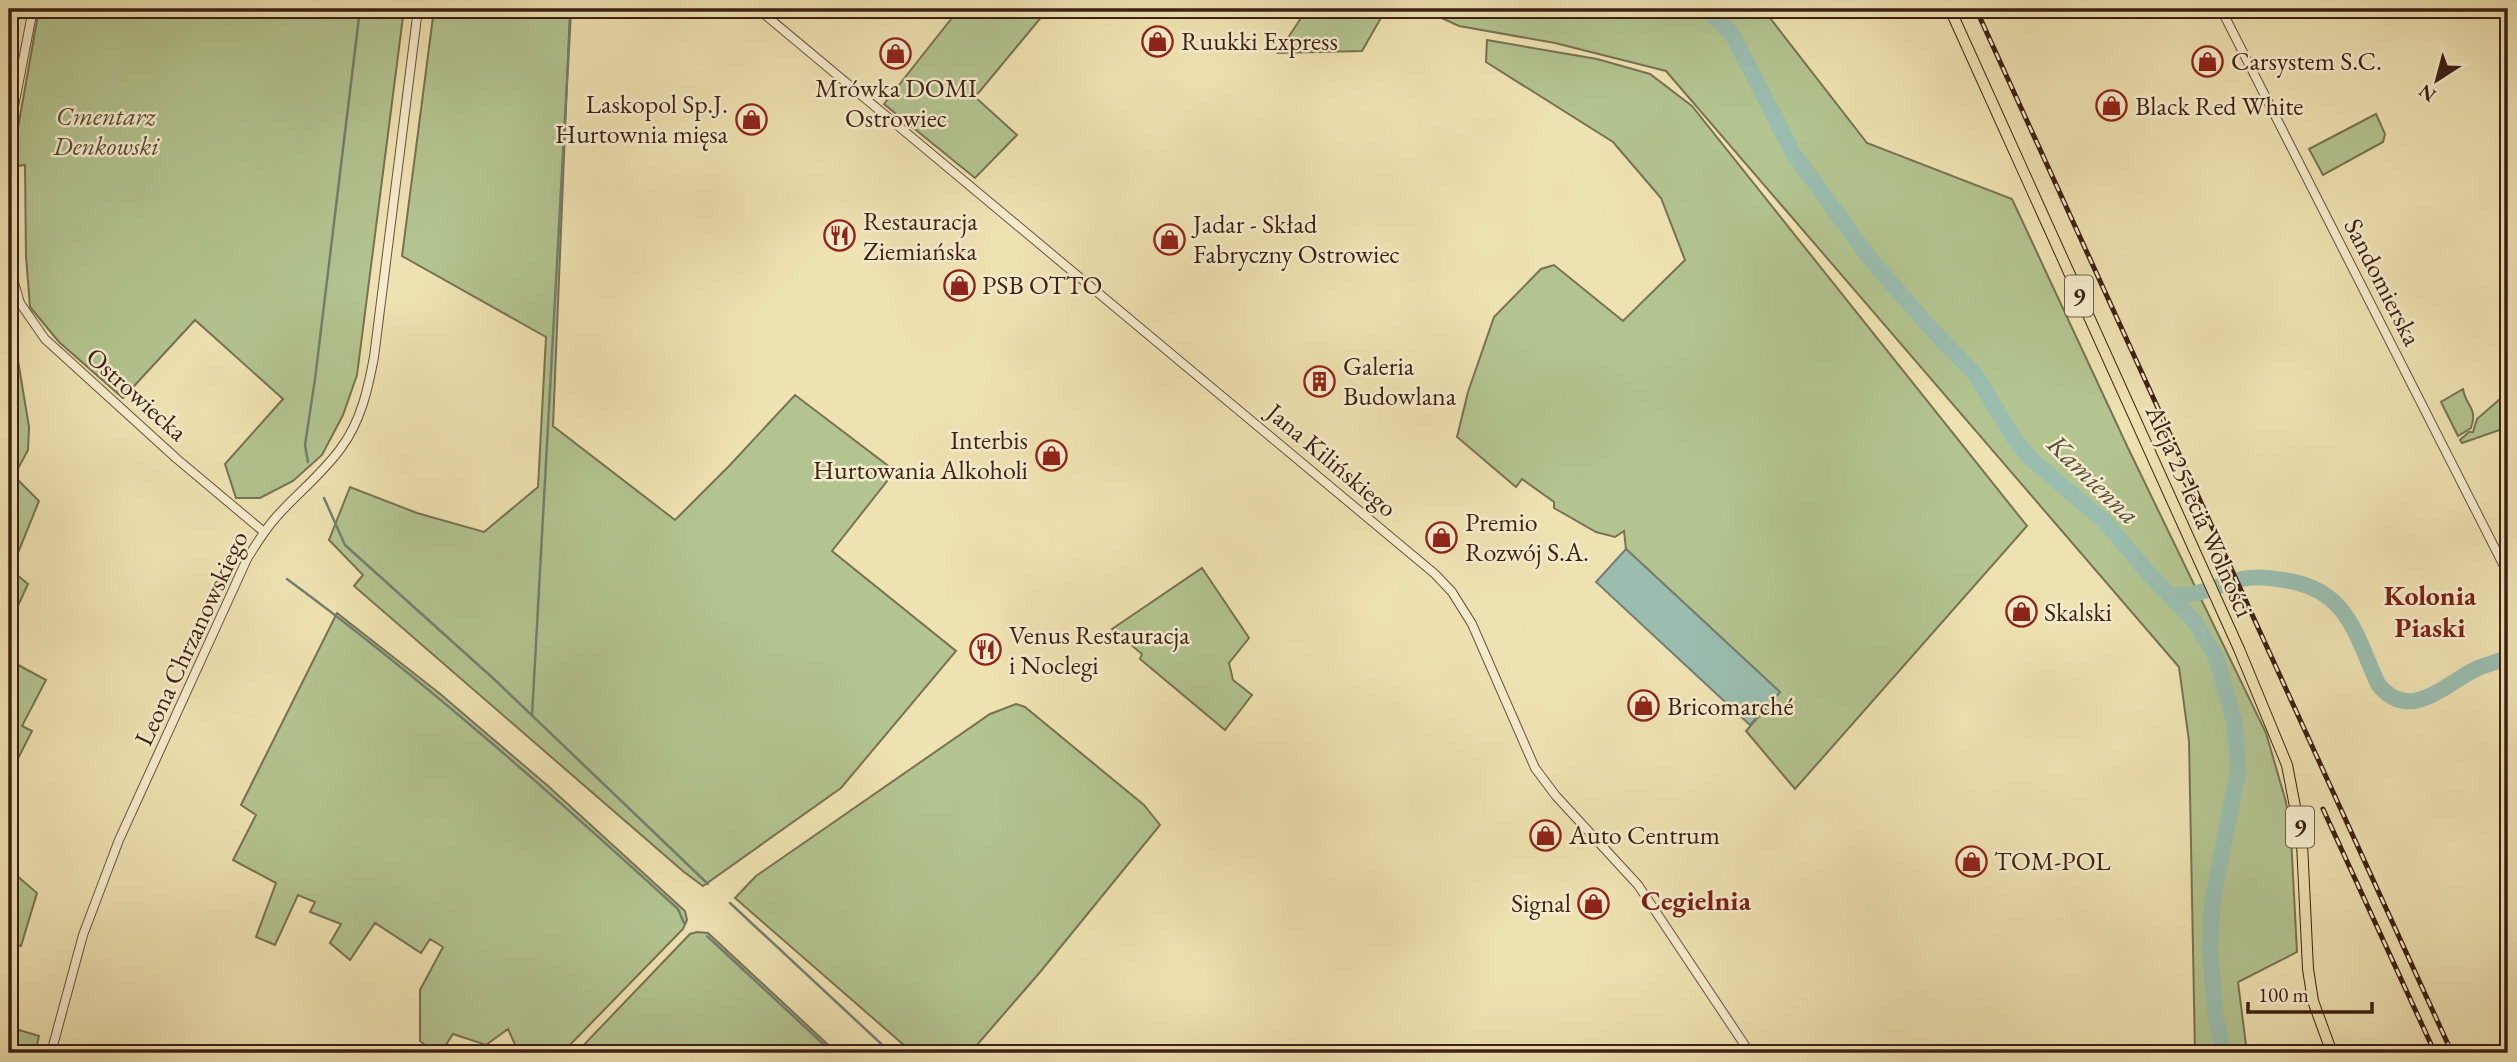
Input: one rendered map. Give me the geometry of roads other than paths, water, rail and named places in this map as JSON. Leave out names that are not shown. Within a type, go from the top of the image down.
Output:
[{"type":"main road","name":"Aleja 25-lecia Wolności","points":[[1950,9],[2267,711],[2287,765],[2296,801],[2305,883],[2308,969],[2314,1002],[2332,1053]]},
{"type":"street","points":[[9,132],[33,9]]},
{"type":"street","name":"Leona Chrzanowskiego","points":[[51,1053],[83,935],[119,840],[194,680],[238,577],[264,532],[342,447],[365,401],[374,357],[418,9]]},
{"type":"street","name":"Jana Kilińskiego","points":[[758,9],[1435,574],[1452,592],[1472,624],[1535,768],[1556,796],[1638,885],[1750,1053]]},
{"type":"street","name":"Sandomierska","points":[[2221,9],[2508,574]]},
{"type":"street","name":"Ostrowiecka","points":[[9,266],[20,303],[45,339],[177,459],[264,532]]},
{"type":"waterway","points":[[308,462],[305,445],[360,9]]},
{"type":"waterway","points":[[532,716],[571,9]]},
{"type":"waterway","name":"Kamienna","points":[[1707,9],[1732,34],[1793,153],[1871,260],[1975,374],[2014,438],[2030,458],[2105,522],[2195,622],[2216,657],[2235,724],[2238,772],[2213,898],[2210,947],[2215,1013],[2224,1053]]},
{"type":"waterway","points":[[324,498],[345,545],[495,680],[708,884]]},
{"type":"waterway","points":[[2169,595],[2199,593],[2252,578],[2279,579],[2305,585],[2336,604],[2355,631],[2378,684],[2402,701],[2427,697],[2476,669],[2508,658]]},
{"type":"waterway","points":[[287,579],[438,697],[535,781],[678,909],[684,923]]},
{"type":"waterway","points":[[730,903],[891,1053]]},
{"type":"waterway","points":[[707,936],[833,1053]]},
{"type":"railway","points":[[1976,9],[2452,1053]]},
{"type":"railway","points":[[2323,809],[2435,1053]]},
{"type":"place","name":"Ruukki Express","points":[[1158,41]]},
{"type":"place","name":"Mrówka DOMI Ostrowiec","points":[[896,53]]},
{"type":"place","name":"Carsystem S.C.","points":[[2208,61]]},
{"type":"place","name":"Black Red White","points":[[2112,106]]},
{"type":"place","name":"Laskopol Sp.J. Hurtownia mięsa","points":[[751,119]]},
{"type":"place","name":"Restauracja Ziemiańska","points":[[840,236]]},
{"type":"place","name":"Jadar - Skład Fabryczny Ostrowiec","points":[[1170,239]]},
{"type":"place","name":"PSB OTTO","points":[[959,285]]},
{"type":"place","name":"Galeria Budowlana","points":[[1320,381]]},
{"type":"place","name":"Interbis Hurtowania Alkoholi","points":[[1051,455]]},
{"type":"place","name":"Premio Rozwój S.A.","points":[[1442,537]]},
{"type":"place","name":"Skalski","points":[[2021,612]]},
{"type":"place","name":"Venus Restauracja i Noclegi","points":[[986,650]]},
{"type":"place","name":"Bricomarché","points":[[1644,706]]},
{"type":"place","name":"Auto Centrum","points":[[1546,835]]},
{"type":"place","name":"TOM-POL","points":[[1971,861]]},
{"type":"place","name":"Signal","points":[[1594,903]]},
{"type":"district","name":"Kolonia Piaski","points":[[2430,611]]},
{"type":"district","name":"Cegielnia","points":[[1696,900]]},
{"type":"park label","name":"Cmentarz Denkowski","points":[[106,131]]}]
